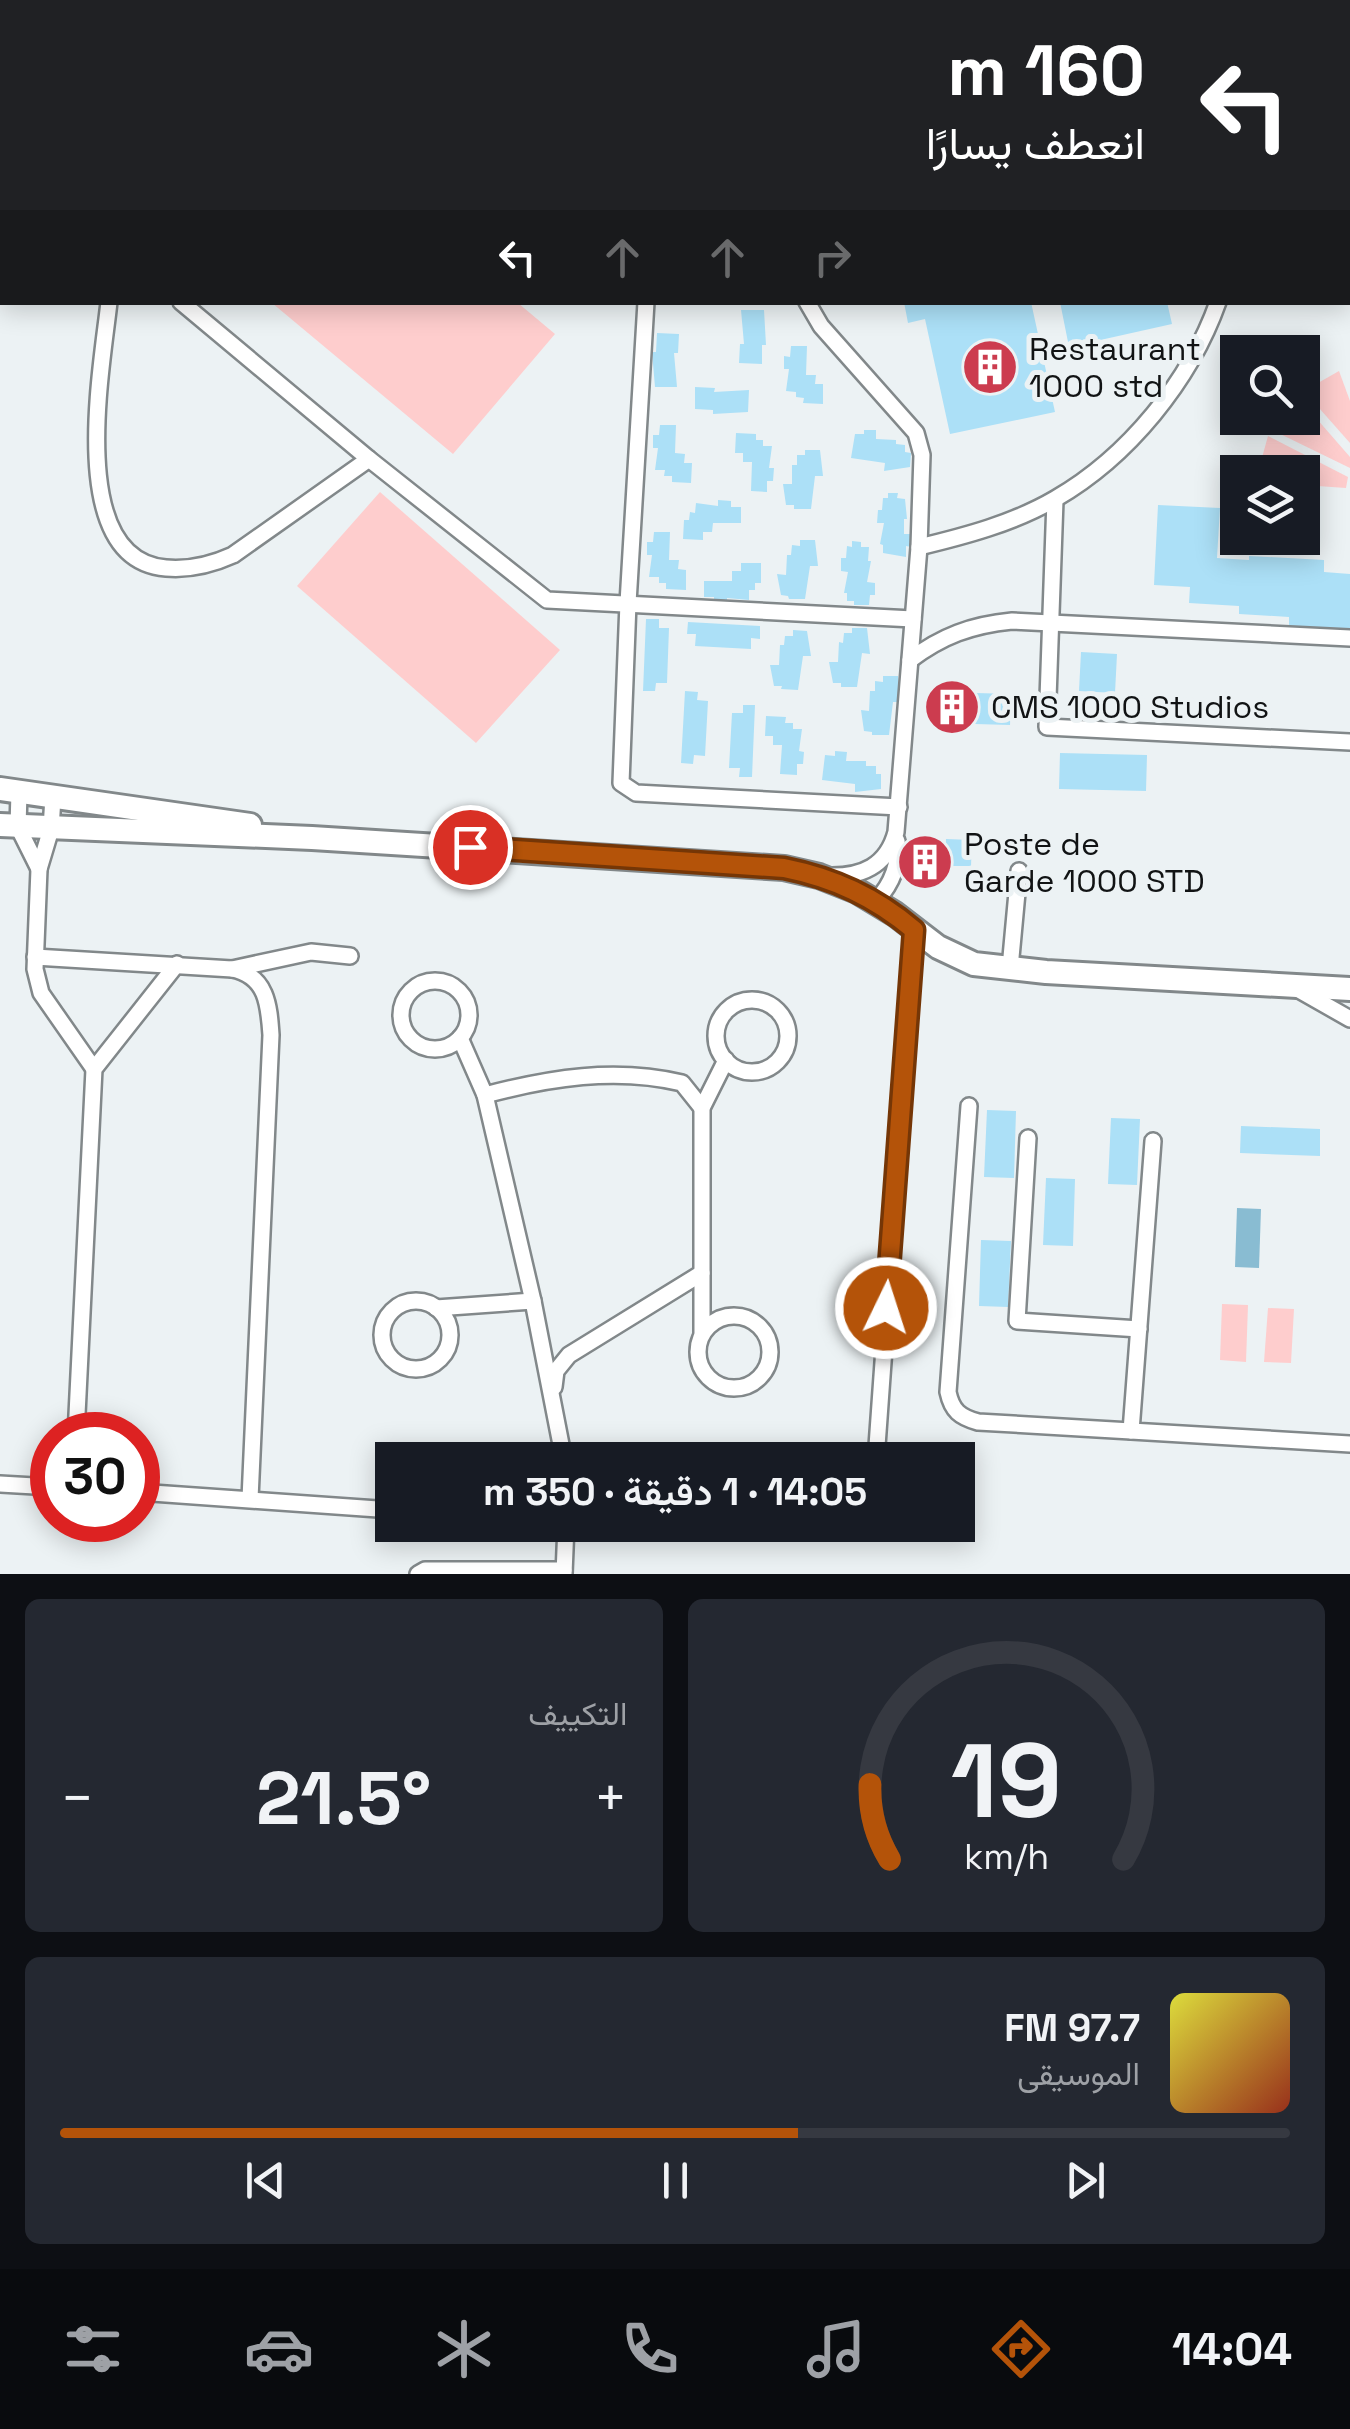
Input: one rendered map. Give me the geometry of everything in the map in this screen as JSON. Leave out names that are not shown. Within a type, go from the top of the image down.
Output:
[{"type":"street","points":[[109,305],[96,428],[98,469],[107,514],[117,539],[130,556],[161,568],[218,562],[369,459]]},
{"type":"street","points":[[185,305],[542,597],[554,601],[913,619]]},
{"type":"street","points":[[646,305],[620,775],[626,789],[646,794],[899,807]]},
{"type":"street","points":[[809,305],[821,326],[916,433],[922,456],[919,547],[896,832],[892,846],[878,865],[851,875],[819,876]]},
{"type":"street","points":[[919,547],[987,528],[1055,500],[1108,460],[1158,408],[1196,352],[1217,305]]},
{"type":"street","points":[[1055,500],[1046,727],[1350,742]]},
{"type":"street","points":[[910,660],[964,628],[1012,621],[1350,638]]},
{"type":"street","points":[[39,869],[9,826],[10,790],[245,824],[312,838]]},
{"type":"street","points":[[52,797],[51,829],[39,869],[34,957],[41,992],[94,1069]]},
{"type":"street","points":[[9,826],[312,838],[784,868],[819,876],[876,901],[954,957],[974,964],[1350,989]]},
{"type":"street","points":[[876,901],[896,869],[896,832]]},
{"type":"street","points":[[1010,968],[1019,871]]},
{"type":"street","points":[[877,1442],[914,930]]},
{"type":"street","points":[[232,970],[311,952],[350,956]]},
{"type":"street","points":[[34,957],[177,964],[247,972],[259,982],[270,1008],[250,1500]]},
{"type":"street","points":[[77,1412],[94,1069],[177,964]]},
{"type":"street","points":[[426,982],[448,984],[457,990],[468,1008],[466,1029],[460,1038],[440,1049],[418,1045],[403,1027],[402,1004],[408,994],[426,982]]},
{"type":"street","points":[[1292,985],[1350,1018]]},
{"type":"street","points":[[757,1000],[779,1012],[788,1032],[784,1053],[777,1062],[756,1072],[735,1067],[726,1060],[716,1038],[718,1025],[732,1006],[757,1000]]},
{"type":"street","points":[[460,1038],[485,1095],[560,1442]]},
{"type":"street","points":[[702,1333],[722,1318],[735,1316],[758,1324],[770,1346],[766,1370],[758,1380],[738,1388],[715,1383],[700,1366],[702,1108],[726,1060]]},
{"type":"street","points":[[485,1095],[555,1078],[640,1077],[682,1083],[702,1108]]},
{"type":"street","points":[[969,1106],[948,1392],[950,1404],[964,1418],[978,1422],[1350,1444]]},
{"type":"street","points":[[1028,1138],[1016,1322],[1138,1329]]},
{"type":"street","points":[[1130,1431],[1154,1141]]},
{"type":"street","points":[[552,1400],[556,1371],[568,1356],[702,1273]]},
{"type":"street","points":[[436,1308],[449,1326],[447,1349],[440,1359],[420,1369],[398,1364],[384,1346],[383,1325],[396,1308],[416,1301],[436,1308],[533,1302]]},
{"type":"street","points":[[0,1484],[30,1486]]},
{"type":"street","points":[[160,1494],[375,1509]]},
{"type":"street","points":[[418,1574],[425,1570],[564,1572],[565,1542]]},
{"type":"shaded area","points":[[274,305],[520,305],[555,334],[453,454]]},
{"type":"shaded area","points":[[1339,371],[1350,401],[1350,443],[1320,409],[1320,382]]},
{"type":"shaded area","points":[[1320,423],[1350,457],[1350,468],[1282,435],[1320,435]]},
{"type":"shaded area","points":[[1268,436],[1305,455],[1263,455]]},
{"type":"shaded area","points":[[1320,463],[1348,477],[1346,488],[1320,486]]},
{"type":"shaded area","points":[[380,492],[560,650],[476,743],[297,586]]},
{"type":"shaded area","points":[[1222,1304],[1248,1305],[1246,1362],[1220,1360]]},
{"type":"shaded area","points":[[1268,1308],[1294,1309],[1291,1363],[1264,1362]]},
{"type":"water","points":[[1237,1208],[1261,1209],[1259,1268],[1235,1267]]},
{"type":"building","name":"Restaurant 1000 std","points":[[905,305],[1032,305],[1055,412],[950,434],[925,319],[908,323]]},
{"type":"building","points":[[1061,305],[1168,305],[1172,324],[1069,347]]},
{"type":"building","points":[[741,310],[764,310],[766,345],[762,345],[762,364],[739,363],[740,344],[744,344]]},
{"type":"building","points":[[657,333],[679,334],[678,353],[674,353],[677,387],[655,387],[652,352],[656,352]]},
{"type":"building","points":[[791,346],[807,346],[806,375],[816,375],[815,384],[823,384],[823,404],[803,403],[804,398],[796,397],[796,392],[786,391],[789,369],[784,369],[784,356],[790,357]]},
{"type":"building","points":[[695,387],[715,388],[714,392],[749,390],[748,412],[713,414],[713,410],[695,409]]},
{"type":"building","points":[[660,425],[676,425],[675,453],[685,454],[684,463],[692,463],[691,483],[672,482],[672,476],[664,476],[665,470],[655,470],[658,448],[653,448],[653,435],[659,435]]},
{"type":"building","points":[[864,430],[876,430],[876,439],[896,440],[896,444],[905,445],[905,452],[911,453],[910,467],[884,471],[885,463],[851,458],[855,434],[864,434]]},
{"type":"building","points":[[736,433],[756,434],[756,440],[763,440],[763,446],[772,446],[769,468],[774,468],[773,481],[767,481],[767,492],[751,491],[752,462],[743,462],[743,453],[735,453]]},
{"type":"building","points":[[805,450],[820,450],[823,476],[815,476],[811,509],[794,509],[794,505],[786,505],[783,484],[792,484],[792,465],[797,465],[797,455],[805,455]]},
{"type":"building","points":[[888,493],[898,493],[897,498],[905,499],[904,534],[912,534],[906,557],[883,553],[880,544],[884,523],[877,523],[878,510],[882,510],[883,498],[888,498]]},
{"type":"building","points":[[718,500],[741,507],[741,523],[713,523],[712,532],[703,532],[703,540],[683,539],[684,520],[689,520],[690,512],[695,513],[696,503],[718,506]]},
{"type":"building","points":[[1158,505],[1220,508],[1217,558],[1324,560],[1324,572],[1350,574],[1350,630],[1289,626],[1289,617],[1239,614],[1239,606],[1189,603],[1190,587],[1154,585]]},
{"type":"building","points":[[654,532],[670,532],[669,560],[679,560],[678,569],[686,570],[686,590],[666,589],[666,583],[659,583],[659,577],[649,577],[652,555],[647,555],[647,542],[653,542]]},
{"type":"building","points":[[800,540],[815,540],[818,566],[810,566],[805,599],[789,599],[781,595],[777,574],[786,575],[787,555],[791,555],[792,545],[800,546]]},
{"type":"building","points":[[852,541],[869,547],[867,582],[875,583],[875,595],[870,595],[869,605],[854,605],[844,593],[848,572],[841,571],[841,558],[846,558],[847,546],[852,547]]},
{"type":"building","points":[[741,563],[761,563],[761,583],[755,583],[755,590],[749,590],[749,600],[727,598],[727,603],[714,603],[714,597],[704,597],[704,581],[732,581],[732,571],[741,571]]},
{"type":"building","points":[[646,619],[659,619],[659,628],[669,628],[667,683],[656,683],[655,691],[643,691]]},
{"type":"building","points":[[688,622],[760,626],[760,639],[751,638],[751,649],[695,646],[696,634],[687,634]]},
{"type":"building","points":[[852,628],[867,628],[870,654],[862,653],[857,687],[841,687],[841,683],[833,683],[829,662],[838,662],[839,642],[843,643],[844,633],[852,633]]},
{"type":"building","points":[[793,630],[807,631],[811,656],[803,656],[798,690],[781,689],[782,686],[774,686],[770,665],[779,665],[780,645],[784,645],[785,636],[793,636]]},
{"type":"building","points":[[1081,652],[1117,654],[1115,693],[1079,691]]},
{"type":"building","points":[[883,676],[898,676],[901,702],[893,702],[889,735],[872,735],[864,731],[861,710],[869,711],[870,691],[875,691],[875,681],[883,682]]},
{"type":"building","name":"CMS 1000 Studios","points":[[931,689],[966,690],[966,699],[974,699],[973,716],[965,716],[965,725],[930,723]]},
{"type":"building","points":[[685,691],[698,692],[697,700],[708,701],[705,756],[694,755],[693,764],[681,763]]},
{"type":"building","points":[[976,693],[1011,694],[1010,725],[975,724]]},
{"type":"building","points":[[743,705],[755,705],[752,777],[739,777],[740,768],[729,768],[732,713],[743,713]]},
{"type":"building","points":[[766,716],[786,717],[785,723],[793,723],[793,729],[802,729],[799,751],[804,752],[803,764],[797,764],[797,775],[780,774],[782,745],[773,745],[773,736],[765,736]]},
{"type":"building","points":[[835,751],[847,752],[846,761],[866,761],[866,766],[876,766],[876,774],[881,774],[881,789],[855,792],[855,784],[822,780],[825,755],[835,756]]},
{"type":"building","points":[[1060,753],[1147,755],[1146,791],[1059,789]]},
{"type":"building","points":[[946,839],[972,840],[971,866],[945,866]]},
{"type":"building","name":"Poste de Garde 1000 STD","points":[[918,842],[925,842],[925,850],[941,851],[939,874],[908,875],[910,849],[918,849]]},
{"type":"building","points":[[987,1110],[1016,1111],[1014,1178],[984,1177]]},
{"type":"building","points":[[1111,1118],[1140,1119],[1137,1185],[1108,1184]]},
{"type":"building","points":[[1241,1126],[1320,1129],[1320,1156],[1240,1153]]},
{"type":"building","points":[[1046,1178],[1075,1179],[1073,1246],[1043,1245]]},
{"type":"building","points":[[981,1240],[1011,1241],[1008,1307],[979,1306]]},
{"type":"place","name":"Restaurant 1000 std","points":[[990,367]]},
{"type":"place","name":"CMS 1000 Studios","points":[[952,707]]},
{"type":"place","name":"Poste de Garde 1000 STD","points":[[925,862]]},
{"type":"route","points":[[470,847],[784,868],[858,891],[914,930],[886,1308]]}]
